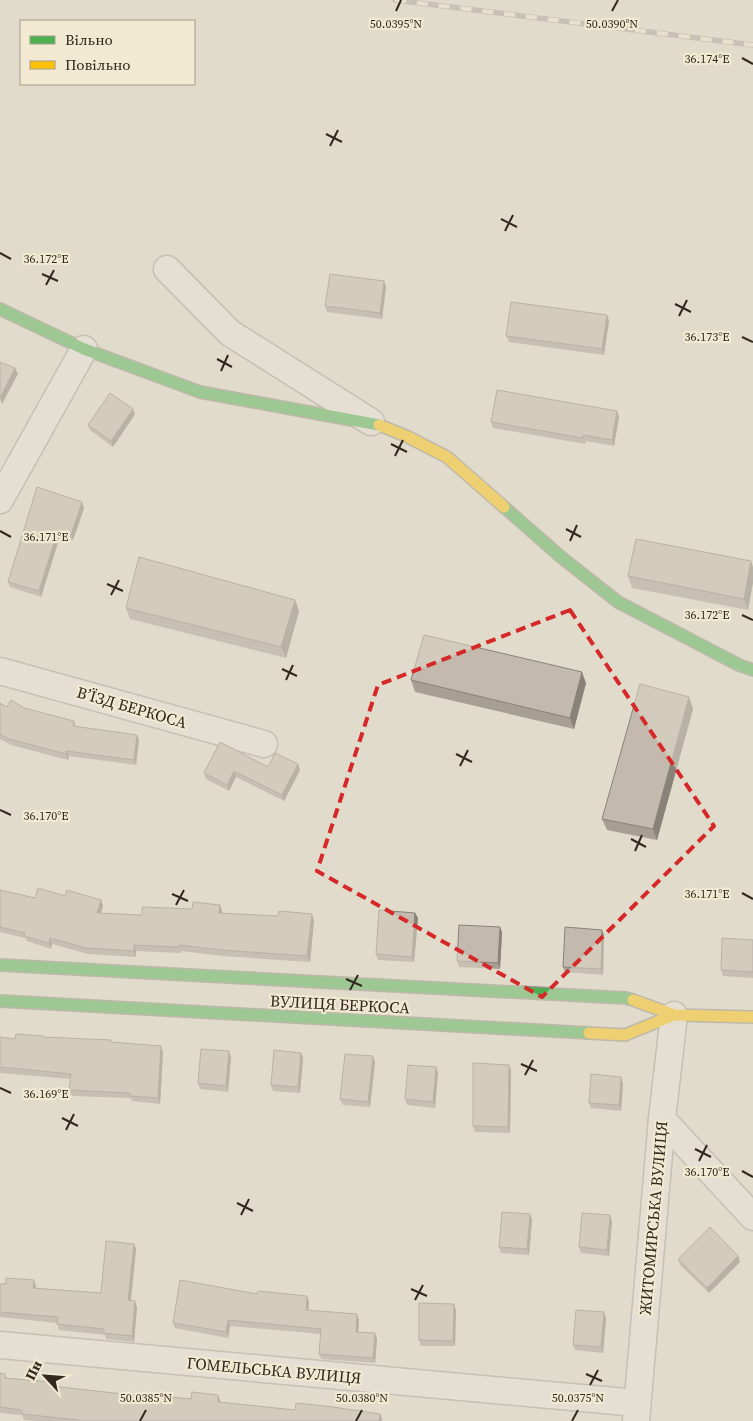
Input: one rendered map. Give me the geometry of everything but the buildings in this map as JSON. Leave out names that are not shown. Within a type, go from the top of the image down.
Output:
[{"type":"street","points":[[167,269],[230,333],[374,424]]},
{"type":"street","points":[[0,309],[84,349],[200,392],[374,424],[406,436],[447,457],[561,557],[618,602],[739,665],[753,670]]},
{"type":"street","points":[[0,500],[84,349]]},
{"type":"street","name":"В’ЇЗД БЕРКОСА","points":[[0,671],[264,744]]},
{"type":"street","name":"ВУЛИЦЯ БЕРКОСА","points":[[0,965],[626,998],[674,1014],[753,1017]]},
{"type":"street","name":"ВУЛИЦЯ БЕРКОСА","points":[[0,1002],[625,1035],[674,1014]]},
{"type":"street","name":"ЖИТОМИРСЬКА ВУЛИЦЯ","points":[[637,1412],[662,1119],[674,1014]]},
{"type":"street","points":[[662,1119],[753,1217]]},
{"type":"street","name":"ГОМЕЛЬСЬКА ВУЛИЦЯ","points":[[0,1345],[637,1412]]},
{"type":"highlighted area","points":[[570,610],[714,826],[542,997],[317,871],[378,685]]},
{"type":"railway","points":[[395,0],[753,45]]},
{"type":"traffic: fast","points":[[0,309],[84,349],[200,392],[379,425]]},
{"type":"traffic: fast","points":[[504,507],[561,557],[618,602],[739,665],[753,670]]},
{"type":"traffic: fast","points":[[0,965],[626,998],[633,1000]]},
{"type":"traffic: fast","points":[[0,1001],[589,1033]]},
{"type":"traffic: slow","points":[[379,425],[406,436],[447,457],[504,507]]},
{"type":"traffic: slow","points":[[633,1000],[674,1015],[753,1017]]},
{"type":"traffic: slow","points":[[589,1033],[625,1035],[674,1015]]}]
